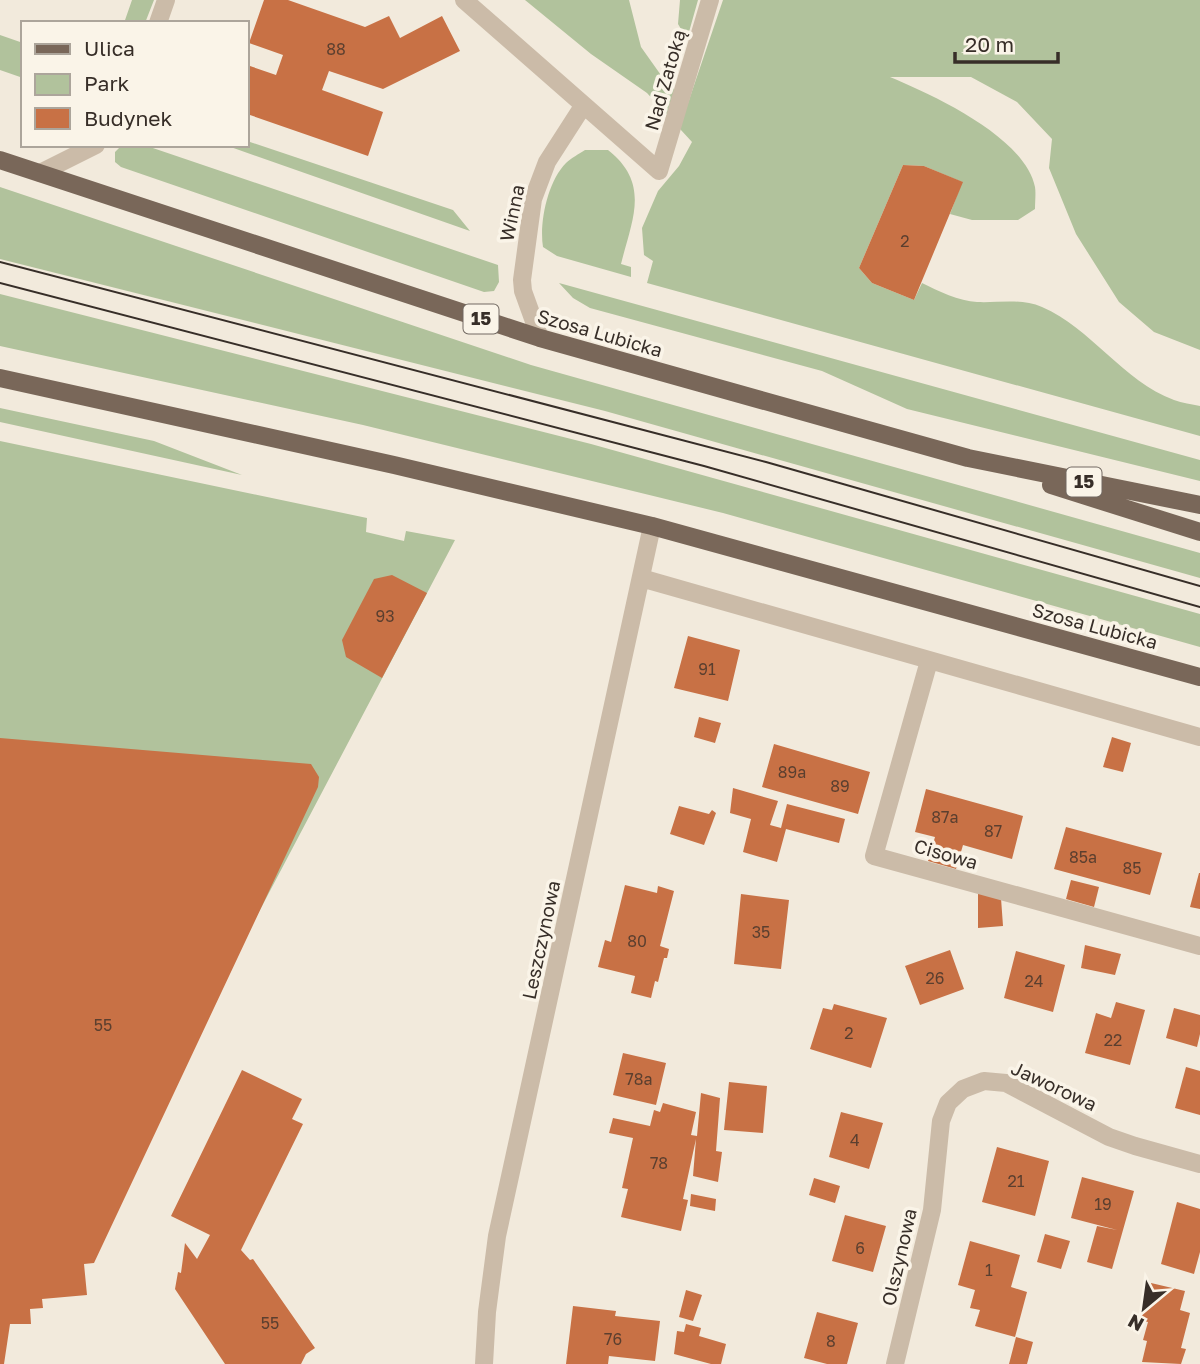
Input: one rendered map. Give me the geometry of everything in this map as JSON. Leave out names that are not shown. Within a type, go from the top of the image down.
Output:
[{"type":"main road","name":"Szosa Lubicka","points":[[0,160],[540,338],[968,458],[1200,505]]},
{"type":"main road","name":"Szosa Lubicka","points":[[0,378],[407,468],[652,526],[1200,677]]},
{"type":"main road","points":[[968,458],[1200,532]]},
{"type":"street","points":[[159,21],[166,0]]},
{"type":"street","points":[[464,0],[583,106]]},
{"type":"street","name":"Nad Zatoką","points":[[583,106],[659,171],[710,0]]},
{"type":"street","name":"Winna","points":[[540,338],[523,291],[528,223],[533,199],[547,162],[583,106]]},
{"type":"street","points":[[40,173],[92,147]]},
{"type":"street","name":"Leszczynowa","points":[[484,1364],[487,1312],[497,1236],[652,526]]},
{"type":"street","points":[[641,578],[1200,737]]},
{"type":"street","name":"Cisowa","points":[[929,661],[874,856],[1200,946]]},
{"type":"street","name":"Jaworowa","points":[[939,1158],[941,1121],[948,1102],[963,1089],[984,1081],[1006,1083],[1135,1146],[1200,1164]]},
{"type":"street","name":"Olszynowa","points":[[895,1364],[932,1210],[939,1158]]},
{"type":"green space","points":[[132,0],[154,0],[146,21],[125,21]]},
{"type":"green space","points":[[525,0],[629,0],[641,47],[663,78],[688,103],[723,0],[1200,0],[1200,350],[1154,332],[1119,302],[1076,234],[1049,168],[1052,139],[1017,102],[971,77],[890,77],[975,120],[1014,151],[1028,169],[1035,187],[1035,209],[1018,220],[972,220],[950,214],[962,182],[924,166],[903,165],[859,268],[872,283],[914,300],[922,283],[970,301],[1018,302],[1042,307],[1060,316],[1123,368],[1156,391],[1177,401],[1200,406],[1200,436],[647,283],[653,261],[644,255],[642,228],[658,191],[679,166],[692,142],[647,93],[591,54]]},
{"type":"green space","points":[[680,0],[698,0],[687,39],[678,24]]},
{"type":"green space","points":[[0,35],[21,42],[21,77],[0,70]]},
{"type":"green space","points":[[248,141],[453,210],[470,231],[231,147],[248,147]]},
{"type":"green space","points":[[120,147],[150,147],[498,265],[499,282],[494,291],[484,292],[121,167],[115,162],[115,152]]},
{"type":"green space","points":[[585,150],[608,150],[630,176],[635,203],[621,264],[631,267],[631,277],[557,256],[543,247],[542,226],[546,202],[554,180],[566,163]]},
{"type":"green space","points":[[0,187],[531,365],[1200,553],[1200,578],[605,411],[0,259]]},
{"type":"green space","points":[[559,283],[1200,460],[1200,481],[907,409],[822,371],[590,308],[573,298]]},
{"type":"green space","points":[[0,294],[591,444],[1200,614],[1200,647],[723,513],[363,425],[0,346]]},
{"type":"green space","points":[[0,408],[154,441],[242,475],[0,422]]},
{"type":"green space","points":[[0,441],[367,518],[366,532],[404,541],[406,531],[455,540],[77,1257],[0,1246]]},
{"type":"building","points":[[264,0],[288,0],[365,27],[389,16],[400,38],[442,16],[460,51],[383,89],[329,71],[322,90],[383,112],[368,156],[248,114],[248,65],[276,75],[283,55],[249,43]]},
{"type":"building","points":[[903,165],[924,166],[963,182],[914,300],[872,283],[859,268]]},
{"type":"building","points":[[392,575],[427,593],[382,678],[346,657],[342,640],[374,579]]},
{"type":"building","points":[[688,636],[740,650],[728,701],[674,688]]},
{"type":"building","points":[[699,717],[721,723],[715,743],[694,737]]},
{"type":"building","points":[[1112,737],[1131,743],[1123,772],[1103,767]]},
{"type":"building","points":[[0,738],[311,764],[319,777],[318,787],[94,1263],[84,1264],[87,1295],[42,1299],[43,1308],[30,1309],[31,1324],[10,1324],[4,1364],[0,1364]]},
{"type":"building","points":[[774,744],[870,772],[858,814],[762,787]]},
{"type":"building","points":[[733,788],[778,801],[770,825],[781,828],[787,804],[845,819],[839,843],[786,829],[777,862],[743,852],[751,819],[730,813]]},
{"type":"building","points":[[926,789],[1023,816],[1012,859],[963,845],[956,869],[928,861],[935,837],[915,832]]},
{"type":"building","points":[[679,806],[709,814],[712,810],[716,813],[704,845],[670,834]]},
{"type":"building","points":[[1066,827],[1162,853],[1150,895],[1054,869]]},
{"type":"building","points":[[1200,873],[1200,909],[1190,907]]},
{"type":"building","points":[[1071,880],[1099,887],[1094,907],[1066,899]]},
{"type":"building","points":[[625,885],[657,893],[658,886],[674,891],[660,946],[669,949],[658,982],[655,981],[651,998],[631,993],[635,976],[598,967],[605,940],[611,942]]},
{"type":"building","points":[[978,891],[1001,898],[1003,926],[978,928]]},
{"type":"building","points":[[741,894],[789,900],[781,969],[734,964]]},
{"type":"building","points":[[1085,945],[1121,954],[1115,975],[1081,968]]},
{"type":"building","points":[[950,950],[964,989],[920,1005],[905,966]]},
{"type":"building","points":[[1016,951],[1065,965],[1053,1012],[1004,998]]},
{"type":"building","points":[[1116,1002],[1145,1010],[1130,1065],[1085,1053],[1096,1013],[1111,1018]]},
{"type":"building","points":[[834,1004],[887,1018],[871,1068],[810,1049],[823,1008],[832,1010]]},
{"type":"building","points":[[1174,1008],[1200,1015],[1197,1047],[1166,1038]]},
{"type":"building","points":[[623,1053],[666,1063],[656,1105],[613,1095]]},
{"type":"building","points":[[1186,1067],[1200,1071],[1200,1115],[1175,1108]]},
{"type":"building","points":[[242,1070],[302,1099],[292,1119],[303,1124],[241,1250],[250,1260],[253,1259],[315,1348],[306,1354],[301,1364],[225,1364],[175,1289],[178,1272],[181,1273],[185,1243],[197,1259],[210,1235],[171,1216]]},
{"type":"building","points":[[729,1082],[767,1086],[763,1133],[724,1130]]},
{"type":"building","points":[[701,1093],[720,1098],[716,1151],[722,1152],[718,1182],[693,1176],[696,1139],[683,1199],[688,1200],[681,1231],[621,1217],[628,1189],[622,1188],[633,1138],[609,1133],[613,1118],[650,1126],[654,1110],[660,1112],[663,1103],[696,1112],[691,1135],[697,1136]]},
{"type":"building","points":[[841,1112],[883,1123],[869,1169],[829,1157]]},
{"type":"building","points":[[997,1147],[1049,1161],[1035,1216],[982,1202]]},
{"type":"building","points":[[1082,1177],[1134,1191],[1112,1269],[1087,1262],[1097,1226],[1117,1230],[1071,1218]]},
{"type":"building","points":[[814,1178],[840,1186],[835,1203],[809,1195]]},
{"type":"building","points":[[691,1194],[716,1199],[715,1211],[690,1206]]},
{"type":"building","points":[[1177,1202],[1200,1209],[1200,1252],[1194,1274],[1161,1264]]},
{"type":"building","points":[[845,1215],[886,1226],[873,1272],[832,1261]]},
{"type":"building","points":[[1045,1234],[1070,1241],[1061,1269],[1037,1262]]},
{"type":"building","points":[[970,1241],[1020,1255],[1011,1287],[1027,1292],[1015,1337],[975,1326],[980,1310],[970,1308],[975,1290],[958,1285]]},
{"type":"building","points":[[1151,1283],[1185,1291],[1180,1310],[1190,1313],[1181,1348],[1186,1349],[1181,1364],[1142,1362],[1147,1341],[1143,1340],[1148,1322],[1139,1320]]},
{"type":"building","points":[[686,1290],[702,1295],[693,1321],[679,1317]]},
{"type":"building","points":[[573,1306],[616,1311],[615,1316],[660,1321],[655,1361],[609,1356],[608,1364],[566,1364]]},
{"type":"building","points":[[817,1312],[858,1323],[847,1364],[827,1364],[804,1358]]},
{"type":"building","points":[[686,1324],[701,1328],[699,1336],[726,1344],[721,1364],[674,1354],[677,1331],[684,1332]]},
{"type":"building","points":[[1016,1337],[1033,1342],[1027,1364],[1009,1364]]},
{"type":"tram line","points":[[0,262],[766,462],[1200,586]]},
{"type":"tram line","points":[[0,283],[704,466],[1200,607]]}]
